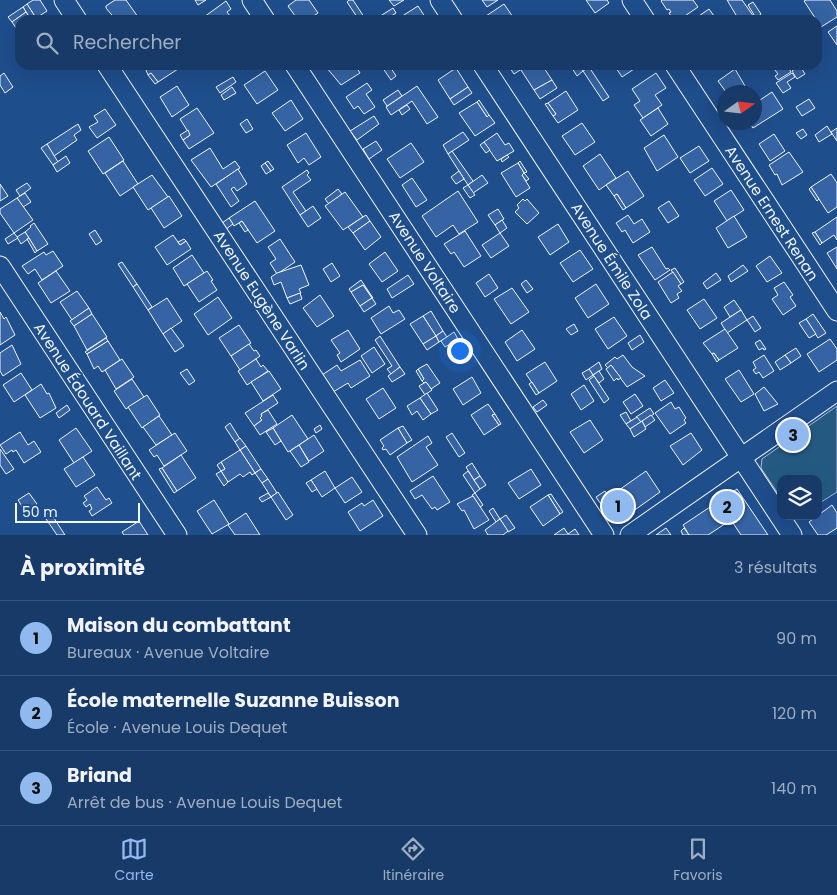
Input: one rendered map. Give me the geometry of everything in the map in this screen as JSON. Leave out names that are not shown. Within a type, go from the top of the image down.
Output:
[{"type":"street","points":[[64,0],[74,15]]},
{"type":"street","points":[[252,0],[262,15]]},
{"type":"street","points":[[440,0],[450,15]]},
{"type":"street","points":[[632,0],[642,15]]},
{"type":"street","name":"Avenue Eugène Varlin","points":[[110,70],[417,535]]},
{"type":"street","name":"Avenue Voltaire","points":[[297,70],[604,535]]},
{"type":"street","name":"Avenue Émile Zola","points":[[486,70],[792,535]]},
{"type":"street","name":"Avenue Ernest Renan","points":[[678,70],[837,311]]},
{"type":"street","name":"Avenue Édouard Vaillant","points":[[0,266],[177,535]]},
{"type":"street","points":[[630,535],[837,391]]},
{"type":"shaded area","points":[[837,406],[837,492],[822,501],[822,475],[777,475],[777,492],[761,468],[762,459]]},
{"type":"building","points":[[33,0],[40,0],[47,11],[41,15],[34,15],[27,4]]},
{"type":"building","points":[[115,0],[126,0],[137,15],[112,15],[106,6]]},
{"type":"building","points":[[195,0],[206,0],[198,5]]},
{"type":"building","points":[[296,0],[309,0],[318,13],[315,15],[294,15],[288,6]]},
{"type":"building","points":[[353,0],[363,15],[356,15],[347,2]]},
{"type":"building","points":[[389,0],[404,0],[394,6]]},
{"type":"building","points":[[482,0],[498,0],[487,7]]},
{"type":"building","points":[[586,0],[607,0],[609,3],[595,13]]},
{"type":"building","points":[[693,0],[698,7],[686,15],[670,15],[669,13],[671,12],[669,9],[667,10],[661,1]]},
{"type":"building","points":[[727,0],[742,0],[753,15],[736,15]]},
{"type":"building","points":[[830,0],[837,11],[837,17],[822,26],[822,15],[813,15],[804,1]]},
{"type":"building","points":[[226,1],[231,9],[227,12],[229,15],[207,15]]},
{"type":"building","points":[[753,2],[761,14],[754,15],[748,5]]},
{"type":"building","points":[[27,4],[34,15],[28,15],[23,7]]},
{"type":"building","points":[[504,4],[512,15],[488,15]]},
{"type":"building","points":[[418,6],[424,15],[404,15]]},
{"type":"building","points":[[23,7],[26,12],[22,15],[15,15],[15,20],[12,22],[8,17]]},
{"type":"building","points":[[393,8],[396,13],[393,15],[382,15]]},
{"type":"building","points":[[709,9],[713,15],[700,15]]},
{"type":"building","points":[[837,26],[837,45],[828,32]]},
{"type":"building","points":[[146,70],[176,70],[158,82],[151,73],[148,75]]},
{"type":"building","points":[[328,70],[358,70],[360,73],[341,85]]},
{"type":"building","points":[[384,70],[392,70],[396,76],[391,80]]},
{"type":"building","points":[[453,70],[457,70],[468,87],[450,99],[438,80]]},
{"type":"building","points":[[511,70],[520,70],[514,74]]},
{"type":"building","points":[[521,70],[545,70],[552,80],[534,90]]},
{"type":"building","points":[[573,70],[582,70],[583,71],[577,76]]},
{"type":"building","points":[[591,70],[609,97],[603,101],[583,71]]},
{"type":"building","points":[[617,70],[632,70],[622,77]]},
{"type":"building","points":[[736,70],[744,85],[721,85],[718,81]]},
{"type":"building","points":[[775,70],[790,70],[791,72],[778,80],[775,76],[778,74]]},
{"type":"building","points":[[802,70],[805,74],[797,79],[792,71]]},
{"type":"building","points":[[265,71],[278,90],[257,104],[244,85]]},
{"type":"building","points":[[4,73],[13,87],[5,93],[0,85],[0,76]]},
{"type":"building","points":[[151,73],[158,82],[155,84],[148,75]]},
{"type":"building","points":[[656,73],[666,88],[655,95],[662,105],[643,118],[634,105],[640,101],[632,89]]},
{"type":"building","points":[[792,73],[795,77],[787,82],[791,88],[783,93],[776,83]]},
{"type":"building","points":[[233,77],[236,82],[220,93],[216,87]]},
{"type":"building","points":[[552,80],[557,88],[540,99],[534,90]]},
{"type":"building","points":[[367,83],[372,90],[366,94],[375,107],[364,114],[358,106],[354,109],[346,97]]},
{"type":"building","points":[[177,86],[189,105],[172,117],[160,97]]},
{"type":"building","points":[[417,86],[438,117],[427,124],[412,101],[391,115],[386,107]]},
{"type":"building","points":[[232,87],[236,93],[224,100],[221,95]]},
{"type":"building","points":[[468,87],[472,93],[454,105],[450,99]]},
{"type":"building","points":[[398,90],[402,96],[387,106],[383,100]]},
{"type":"building","points":[[566,91],[578,110],[558,123],[553,116],[556,114],[548,103]]},
{"type":"building","points":[[772,92],[783,109],[762,122],[762,99]]},
{"type":"building","points":[[809,99],[815,108],[802,116],[796,107]]},
{"type":"building","points":[[291,100],[303,119],[285,131],[272,113]]},
{"type":"building","points":[[479,100],[489,115],[487,117],[477,102]]},
{"type":"building","points":[[477,102],[487,117],[489,115],[495,123],[475,136],[459,113]]},
{"type":"building","points":[[548,103],[556,114],[553,116],[545,104]]},
{"type":"building","points":[[407,105],[410,109],[402,115],[399,110]]},
{"type":"building","points":[[197,108],[214,133],[189,149],[183,140],[190,135],[180,119]]},
{"type":"building","points":[[658,108],[668,124],[651,136],[640,120]]},
{"type":"building","points":[[105,109],[116,125],[97,138],[89,127],[98,122],[94,116]]},
{"type":"building","points":[[374,116],[379,124],[357,140],[350,131]]},
{"type":"building","points":[[247,119],[253,129],[246,133],[240,124]]},
{"type":"building","points":[[582,123],[595,142],[575,155],[562,136]]},
{"type":"building","points":[[78,124],[81,130],[74,135],[77,140],[54,156],[47,144]]},
{"type":"building","points":[[827,126],[832,134],[819,142],[815,135]]},
{"type":"building","points":[[837,128],[837,141],[831,132]]},
{"type":"building","points":[[803,129],[807,135],[801,139],[796,133]]},
{"type":"building","points":[[188,130],[190,135],[183,140],[180,135]]},
{"type":"building","points":[[463,132],[469,140],[448,154],[443,145]]},
{"type":"building","points":[[306,133],[321,157],[309,165],[304,158],[298,163],[287,145]]},
{"type":"building","points":[[497,133],[505,145],[509,143],[514,151],[497,161],[484,142]]},
{"type":"building","points":[[774,134],[785,151],[770,161],[759,144]]},
{"type":"building","points":[[664,135],[678,157],[657,171],[644,148]]},
{"type":"building","points":[[109,137],[124,160],[103,174],[88,151]]},
{"type":"building","points":[[376,141],[382,150],[369,159],[363,149]]},
{"type":"building","points":[[484,142],[490,150],[486,153],[480,145]]},
{"type":"building","points":[[411,143],[424,162],[400,178],[387,159]]},
{"type":"building","points":[[47,144],[58,162],[53,165],[41,148]]},
{"type":"building","points":[[699,146],[709,161],[690,173],[680,158]]},
{"type":"building","points":[[210,148],[223,169],[235,161],[240,168],[211,187],[191,160]]},
{"type":"building","points":[[452,151],[473,181],[468,185],[448,154]]},
{"type":"building","points":[[789,152],[803,172],[782,185],[777,174],[775,175],[769,165]]},
{"type":"building","points":[[600,154],[616,178],[599,190],[583,166]]},
{"type":"building","points":[[507,155],[509,157],[502,162],[501,159]]},
{"type":"building","points":[[66,156],[70,163],[57,172],[53,165]]},
{"type":"building","points":[[123,161],[138,184],[120,196],[105,173]]},
{"type":"building","points":[[268,161],[274,169],[271,171],[265,163]]},
{"type":"building","points":[[520,161],[527,172],[524,173],[518,163]]},
{"type":"building","points":[[265,163],[271,171],[266,174],[261,166]]},
{"type":"building","points":[[518,163],[524,173],[522,175],[530,188],[516,197],[501,173]]},
{"type":"building","points":[[712,168],[723,184],[705,196],[694,180]]},
{"type":"building","points":[[238,169],[247,184],[237,191],[234,187],[231,189],[239,201],[231,207],[216,184]]},
{"type":"building","points":[[307,170],[309,173],[307,175],[311,180],[293,192],[306,211],[300,215],[282,187]]},
{"type":"building","points":[[459,171],[464,179],[456,184],[451,177]]},
{"type":"building","points":[[628,171],[644,196],[626,208],[617,194],[614,196],[606,185]]},
{"type":"building","points":[[524,173],[529,179],[526,181],[522,175]]},
{"type":"building","points":[[831,174],[837,183],[837,207],[828,213],[811,187]]},
{"type":"building","points":[[152,175],[168,197],[148,210],[133,187]]},
{"type":"building","points":[[482,175],[488,183],[473,193],[468,185]]},
{"type":"building","points":[[412,178],[427,200],[416,207],[402,185]]},
{"type":"building","points":[[27,183],[31,188],[20,196],[16,190]]},
{"type":"building","points":[[0,184],[8,196],[0,201]]},
{"type":"building","points":[[468,185],[475,195],[470,198],[463,188]]},
{"type":"building","points":[[811,187],[819,199],[817,201],[809,189]]},
{"type":"building","points":[[338,189],[342,194],[329,204],[325,199]]},
{"type":"building","points":[[731,190],[744,210],[727,221],[714,201]]},
{"type":"building","points":[[458,191],[478,222],[459,234],[453,225],[436,237],[422,216]]},
{"type":"building","points":[[345,192],[363,217],[343,230],[325,206]]},
{"type":"building","points":[[25,193],[31,202],[23,207],[17,198]]},
{"type":"building","points":[[617,194],[626,208],[623,210],[614,196]]},
{"type":"building","points":[[169,196],[182,216],[164,228],[151,208]]},
{"type":"building","points":[[17,198],[33,220],[14,233],[0,213],[0,209]]},
{"type":"building","points":[[523,199],[525,201],[527,199],[539,213],[527,224],[515,212],[519,208],[517,205]]},
{"type":"building","points":[[255,201],[275,231],[257,243],[242,221],[234,226],[229,218]]},
{"type":"building","points":[[669,201],[679,216],[668,223],[658,208]]},
{"type":"building","points":[[313,206],[321,218],[308,227],[300,215]]},
{"type":"building","points":[[498,209],[504,219],[495,225],[488,215]]},
{"type":"building","points":[[366,215],[370,221],[353,233],[348,227]]},
{"type":"building","points":[[628,215],[634,224],[642,219],[650,232],[633,243],[625,230],[622,232],[616,223]]},
{"type":"building","points":[[734,216],[747,237],[728,248],[716,228]]},
{"type":"building","points":[[837,217],[837,240],[834,235],[822,243],[815,232]]},
{"type":"building","points":[[229,218],[233,224],[226,229],[222,223]]},
{"type":"building","points":[[502,220],[507,228],[500,233],[495,225]]},
{"type":"building","points":[[242,221],[248,230],[245,232],[239,223]]},
{"type":"building","points":[[370,221],[381,237],[365,250],[353,233]]},
{"type":"building","points":[[34,223],[48,244],[37,251],[25,232]]},
{"type":"building","points":[[558,224],[569,242],[550,255],[538,237]]},
{"type":"building","points":[[95,230],[102,241],[96,245],[89,234]]},
{"type":"building","points":[[465,231],[481,256],[464,267],[454,252],[451,254],[444,244]]},
{"type":"building","points":[[25,232],[29,238],[21,244],[17,237]]},
{"type":"building","points":[[815,232],[822,243],[820,245],[812,233]]},
{"type":"building","points":[[14,233],[18,238],[8,244],[5,239]]},
{"type":"building","points":[[500,233],[509,246],[491,258],[482,245]]},
{"type":"building","points":[[173,235],[180,245],[186,241],[191,249],[167,265],[155,247]]},
{"type":"building","points":[[29,238],[37,251],[35,253],[27,239]]},
{"type":"building","points":[[184,239],[186,241],[180,245],[178,242]]},
{"type":"building","points":[[280,239],[295,262],[277,274],[270,263],[276,259],[268,247]]},
{"type":"building","points":[[652,247],[666,269],[670,270],[655,280],[638,255]]},
{"type":"building","points":[[837,247],[837,269],[827,253]]},
{"type":"building","points":[[580,250],[593,269],[573,282],[560,263]]},
{"type":"building","points":[[53,251],[63,266],[42,280],[35,269],[28,274],[22,266],[44,252],[46,255]]},
{"type":"building","points":[[385,252],[398,271],[382,282],[369,264]]},
{"type":"building","points":[[192,255],[204,273],[184,286],[173,268]]},
{"type":"building","points":[[770,256],[782,273],[767,282],[756,266]]},
{"type":"building","points":[[122,262],[137,284],[133,287],[118,264]]},
{"type":"building","points":[[332,263],[340,276],[331,282],[323,269]]},
{"type":"building","points":[[301,265],[309,285],[299,289],[301,293],[287,298],[281,282],[274,285],[271,277]]},
{"type":"building","points":[[743,265],[748,271],[731,282],[728,276]]},
{"type":"building","points":[[675,268],[684,282],[681,284],[671,270]]},
{"type":"building","points":[[56,271],[70,291],[51,303],[38,283]]},
{"type":"building","points":[[207,271],[217,290],[199,302],[187,284]]},
{"type":"building","points":[[673,272],[681,284],[678,286],[682,291],[677,294],[679,298],[671,303],[658,282]]},
{"type":"building","points":[[716,273],[721,280],[707,289],[703,283]]},
{"type":"building","points":[[489,274],[498,288],[485,297],[476,283]]},
{"type":"building","points":[[408,275],[414,284],[392,298],[387,289]]},
{"type":"building","points":[[361,280],[373,298],[363,285],[351,292],[349,289]]},
{"type":"building","points":[[526,280],[533,289],[527,293],[521,284]]},
{"type":"building","points":[[784,282],[793,295],[790,297],[796,306],[783,315],[772,299],[778,295],[774,288]]},
{"type":"building","points":[[137,284],[152,307],[148,310],[133,287]]},
{"type":"building","points":[[596,284],[609,304],[588,318],[575,298]]},
{"type":"building","points":[[363,285],[372,298],[360,306],[351,292]]},
{"type":"building","points":[[512,288],[529,312],[511,324],[494,299]]},
{"type":"building","points":[[77,291],[89,308],[72,320],[60,302]]},
{"type":"building","points":[[300,293],[302,299],[290,304],[287,298]]},
{"type":"building","points":[[320,295],[334,316],[317,327],[303,308]]},
{"type":"building","points":[[218,297],[232,318],[208,335],[194,314]]},
{"type":"building","points":[[167,298],[182,321],[163,334],[148,310]]},
{"type":"building","points":[[372,298],[376,304],[364,312],[360,306]]},
{"type":"building","points":[[704,299],[717,318],[700,329],[687,310]]},
{"type":"building","points":[[734,300],[741,310],[730,317],[724,307]]},
{"type":"building","points":[[389,306],[393,313],[399,310],[405,319],[381,334],[371,318]]},
{"type":"building","points":[[89,308],[92,314],[74,326],[70,321]]},
{"type":"building","points":[[741,310],[747,320],[727,333],[721,323]]},
{"type":"building","points":[[431,311],[443,331],[436,336],[423,316]]},
{"type":"building","points":[[0,312],[4,319],[6,317],[15,335],[0,345]]},
{"type":"building","points":[[92,314],[107,337],[87,350],[74,326]]},
{"type":"building","points":[[813,314],[826,333],[818,338],[806,319]]},
{"type":"building","points":[[423,316],[436,336],[423,344],[410,324]]},
{"type":"building","points":[[753,316],[761,328],[755,332],[747,320]]},
{"type":"building","points":[[614,317],[627,336],[608,349],[595,329]]},
{"type":"building","points":[[806,319],[816,334],[809,338],[799,323]]},
{"type":"building","points":[[574,324],[578,331],[571,335],[566,329]]},
{"type":"building","points":[[239,325],[251,343],[231,356],[219,338]]},
{"type":"building","points":[[171,328],[184,346],[175,352],[163,334]]},
{"type":"building","points":[[725,329],[738,348],[719,360],[703,343]]},
{"type":"building","points":[[348,330],[360,349],[341,362],[337,355],[340,353],[331,340]]},
{"type":"building","points":[[522,330],[535,349],[517,361],[505,342]]},
{"type":"building","points":[[443,331],[447,337],[439,342],[436,336]]},
{"type":"building","points":[[454,332],[458,339],[445,347],[441,341]]},
{"type":"building","points":[[640,335],[644,342],[632,350],[628,343]]},
{"type":"building","points":[[380,336],[400,367],[391,374],[387,369],[392,366],[375,340]]},
{"type":"building","points":[[436,336],[439,342],[427,350],[423,344]]},
{"type":"building","points":[[106,338],[108,341],[87,354],[85,352]]},
{"type":"building","points":[[830,339],[837,349],[837,360],[819,372],[807,354]]},
{"type":"building","points":[[760,340],[766,349],[759,350],[755,343]]},
{"type":"building","points":[[108,341],[120,360],[102,372],[98,366],[94,369],[87,354]]},
{"type":"building","points":[[249,344],[260,356],[240,370],[231,356]]},
{"type":"building","points":[[12,345],[21,364],[3,376],[0,371],[0,353]]},
{"type":"building","points":[[374,347],[385,364],[372,373],[361,356]]},
{"type":"building","points":[[796,348],[801,356],[791,363],[785,355]]},
{"type":"building","points":[[714,353],[719,360],[717,362],[712,354]]},
{"type":"building","points":[[623,355],[632,367],[645,376],[627,387],[611,365],[608,368],[605,365],[615,357],[617,359]]},
{"type":"building","points":[[764,355],[774,371],[763,378],[759,372],[756,374],[753,370],[756,368],[753,362]]},
{"type":"building","points":[[785,355],[791,363],[780,370],[775,362]]},
{"type":"building","points":[[122,359],[134,377],[116,389],[105,370]]},
{"type":"building","points":[[256,359],[261,367],[263,365],[268,371],[247,385],[238,371]]},
{"type":"building","points":[[360,360],[370,376],[351,388],[348,383],[333,392],[322,375],[337,365],[341,371]]},
{"type":"building","points":[[545,362],[557,381],[539,393],[526,374]]},
{"type":"building","points":[[599,362],[602,369],[593,375],[589,369]]},
{"type":"building","points":[[427,364],[440,383],[431,389],[426,382],[422,381],[424,379],[418,369]]},
{"type":"building","points":[[611,365],[621,378],[618,380],[617,378],[614,381],[606,369]]},
{"type":"building","points":[[400,367],[405,374],[392,382],[388,376]]},
{"type":"building","points":[[187,369],[195,381],[189,385],[180,373]]},
{"type":"building","points":[[418,369],[424,379],[422,381],[416,371]]},
{"type":"building","points":[[589,369],[593,375],[586,380],[582,373]]},
{"type":"building","points":[[739,370],[754,394],[741,402],[725,379]]},
{"type":"building","points":[[269,371],[281,389],[263,401],[251,382]]},
{"type":"building","points":[[599,371],[604,379],[599,383],[593,375]]},
{"type":"building","points":[[21,373],[32,390],[14,402],[3,385]]},
{"type":"building","points":[[594,376],[609,399],[604,403],[589,380]]},
{"type":"building","points":[[472,377],[481,393],[463,405],[453,389]]},
{"type":"building","points":[[132,379],[144,397],[126,409],[114,391]]},
{"type":"building","points":[[665,380],[674,393],[661,401],[653,388]]},
{"type":"building","points":[[426,382],[432,390],[425,395],[419,386]]},
{"type":"building","points":[[532,382],[539,393],[536,395],[529,384]]},
{"type":"building","points":[[41,384],[47,394],[49,393],[56,408],[40,418],[25,395]]},
{"type":"building","points":[[584,385],[594,401],[581,410],[571,394]]},
{"type":"building","points":[[764,387],[778,404],[764,411],[755,394]]},
{"type":"building","points":[[383,388],[396,408],[379,419],[366,399]]},
{"type":"building","points":[[427,393],[438,410],[431,414],[420,398]]},
{"type":"building","points":[[635,394],[643,406],[631,414],[623,402]]},
{"type":"building","points":[[147,395],[160,415],[142,428],[128,407]]},
{"type":"building","points":[[273,395],[278,403],[261,414],[260,418],[262,420],[254,426],[245,413]]},
{"type":"building","points":[[420,398],[431,414],[423,420],[417,411],[412,415],[407,406]]},
{"type":"building","points":[[543,400],[547,405],[537,412],[533,407]]},
{"type":"building","points":[[671,402],[675,409],[679,407],[686,418],[684,420],[686,423],[670,434],[655,413]]},
{"type":"building","points":[[488,404],[495,414],[492,415],[499,425],[484,435],[471,415]]},
{"type":"building","points":[[67,405],[70,410],[59,418],[56,413]]},
{"type":"building","points":[[650,408],[654,414],[641,422],[636,417]]},
{"type":"building","points":[[268,410],[277,424],[260,435],[254,426],[262,420],[260,418],[261,414]]},
{"type":"building","points":[[626,412],[631,421],[626,424],[620,415]]},
{"type":"building","points":[[495,414],[501,424],[499,425],[492,415]]},
{"type":"building","points":[[292,415],[308,439],[288,452],[273,428]]},
{"type":"building","points":[[651,415],[655,420],[645,427],[642,421]]},
{"type":"building","points":[[159,416],[172,435],[156,445],[143,427]]},
{"type":"building","points":[[637,417],[641,422],[630,429],[626,424]]},
{"type":"building","points":[[590,420],[603,440],[584,453],[570,432]]},
{"type":"building","points":[[642,421],[646,429],[634,437],[630,429]]},
{"type":"building","points":[[230,423],[240,439],[235,442],[225,427]]},
{"type":"building","points":[[320,425],[322,429],[316,433],[314,429]]},
{"type":"building","points":[[403,426],[412,440],[407,443],[398,428]]},
{"type":"building","points":[[76,428],[92,451],[74,463],[59,440]]},
{"type":"building","points":[[273,428],[281,441],[275,445],[266,432]]},
{"type":"building","points":[[398,428],[407,443],[390,455],[386,449],[383,450],[384,446],[380,440]]},
{"type":"building","points":[[20,432],[28,445],[34,441],[41,452],[24,463],[16,450],[6,454],[0,445]]},
{"type":"building","points":[[175,433],[187,451],[164,466],[157,455],[154,457],[149,450]]},
{"type":"building","points":[[452,433],[465,453],[459,457],[446,437]]},
{"type":"building","points":[[691,433],[702,450],[683,465],[670,446]]},
{"type":"building","points":[[314,435],[324,451],[309,461],[299,445]]},
{"type":"building","points":[[428,436],[432,443],[426,447],[438,465],[412,482],[397,457]]},
{"type":"building","points":[[240,438],[246,446],[240,450],[235,442]]},
{"type":"building","points":[[299,445],[309,462],[301,467],[290,451]]},
{"type":"building","points":[[246,446],[261,469],[255,473],[240,450]]},
{"type":"building","points":[[0,449],[14,469],[6,474],[0,465]]},
{"type":"building","points":[[240,450],[255,473],[252,475],[250,472],[243,477],[240,474],[228,482],[221,471],[225,469],[221,462]]},
{"type":"building","points":[[181,455],[196,478],[177,491],[162,468]]},
{"type":"building","points":[[83,457],[95,475],[76,487],[64,469]]},
{"type":"building","points":[[221,462],[225,469],[221,471],[217,465]]},
{"type":"building","points":[[472,463],[480,476],[474,480],[466,467]]},
{"type":"building","points":[[162,468],[177,491],[174,493],[159,469]]},
{"type":"building","points":[[261,469],[268,479],[262,483],[255,473]]},
{"type":"building","points":[[531,469],[541,485],[519,499],[508,483]]},
{"type":"building","points":[[221,471],[228,482],[224,486],[216,474]]},
{"type":"building","points":[[325,471],[335,488],[322,497],[311,480]]},
{"type":"building","points":[[468,471],[480,489],[475,493],[463,475]]},
{"type":"building","points":[[646,471],[660,492],[618,522],[612,520],[596,497],[605,491],[609,497]]},
{"type":"building","points":[[433,476],[450,502],[437,510],[435,507],[432,509],[422,495],[415,499],[410,491]]},
{"type":"building","points":[[480,476],[486,485],[480,489],[474,480]]},
{"type":"building","points":[[352,477],[362,492],[345,503],[335,488]]},
{"type":"building","points":[[268,479],[277,493],[271,497],[262,483]]},
{"type":"building","points":[[311,480],[317,489],[312,492],[306,483]]},
{"type":"building","points":[[97,487],[106,500],[109,498],[112,503],[92,516],[89,511],[92,509],[90,504],[86,507],[83,503],[87,500],[84,496]]},
{"type":"building","points":[[737,489],[768,535],[741,535],[731,520],[708,535],[689,535],[683,525]]},
{"type":"building","points":[[278,492],[293,515],[286,520],[271,497]]},
{"type":"building","points":[[29,493],[37,504],[25,511],[18,500]]},
{"type":"building","points":[[268,493],[271,497],[262,502],[259,498]]},
{"type":"building","points":[[475,493],[483,505],[480,507],[472,495]]},
{"type":"building","points":[[551,494],[563,512],[560,514],[548,495]]},
{"type":"building","points":[[548,495],[560,514],[543,526],[530,507]]},
{"type":"building","points":[[473,496],[489,520],[474,529],[464,510],[462,511],[457,504]]},
{"type":"building","points":[[214,500],[229,524],[212,534],[197,511]]},
{"type":"building","points":[[373,500],[383,516],[360,531],[348,512],[362,503],[364,506]]},
{"type":"building","points":[[832,505],[837,513],[837,528],[826,535],[818,535],[809,522],[812,520],[822,520],[822,512]]},
{"type":"building","points":[[493,508],[500,519],[496,522],[489,511]]},
{"type":"building","points":[[50,512],[65,535],[57,535],[44,516]]},
{"type":"building","points":[[246,513],[260,535],[235,535],[228,525]]},
{"type":"building","points":[[506,515],[515,528],[508,532],[500,519]]},
{"type":"building","points":[[500,519],[508,531],[503,535],[488,535],[485,530]]},
{"type":"building","points":[[139,521],[148,535],[124,535],[122,532]]},
{"type":"building","points":[[564,528],[568,534],[575,529],[579,535],[554,535]]},
{"type":"building","points":[[666,528],[671,535],[656,535]]},
{"type":"building","points":[[684,528],[689,535],[683,535],[681,531]]},
{"type":"place","name":"Briand","points":[[793,435]]},
{"type":"place","name":"Maison du combattant","points":[[618,506]]},
{"type":"place","name":"École maternelle Suzanne Buisson","points":[[727,507]]}]
